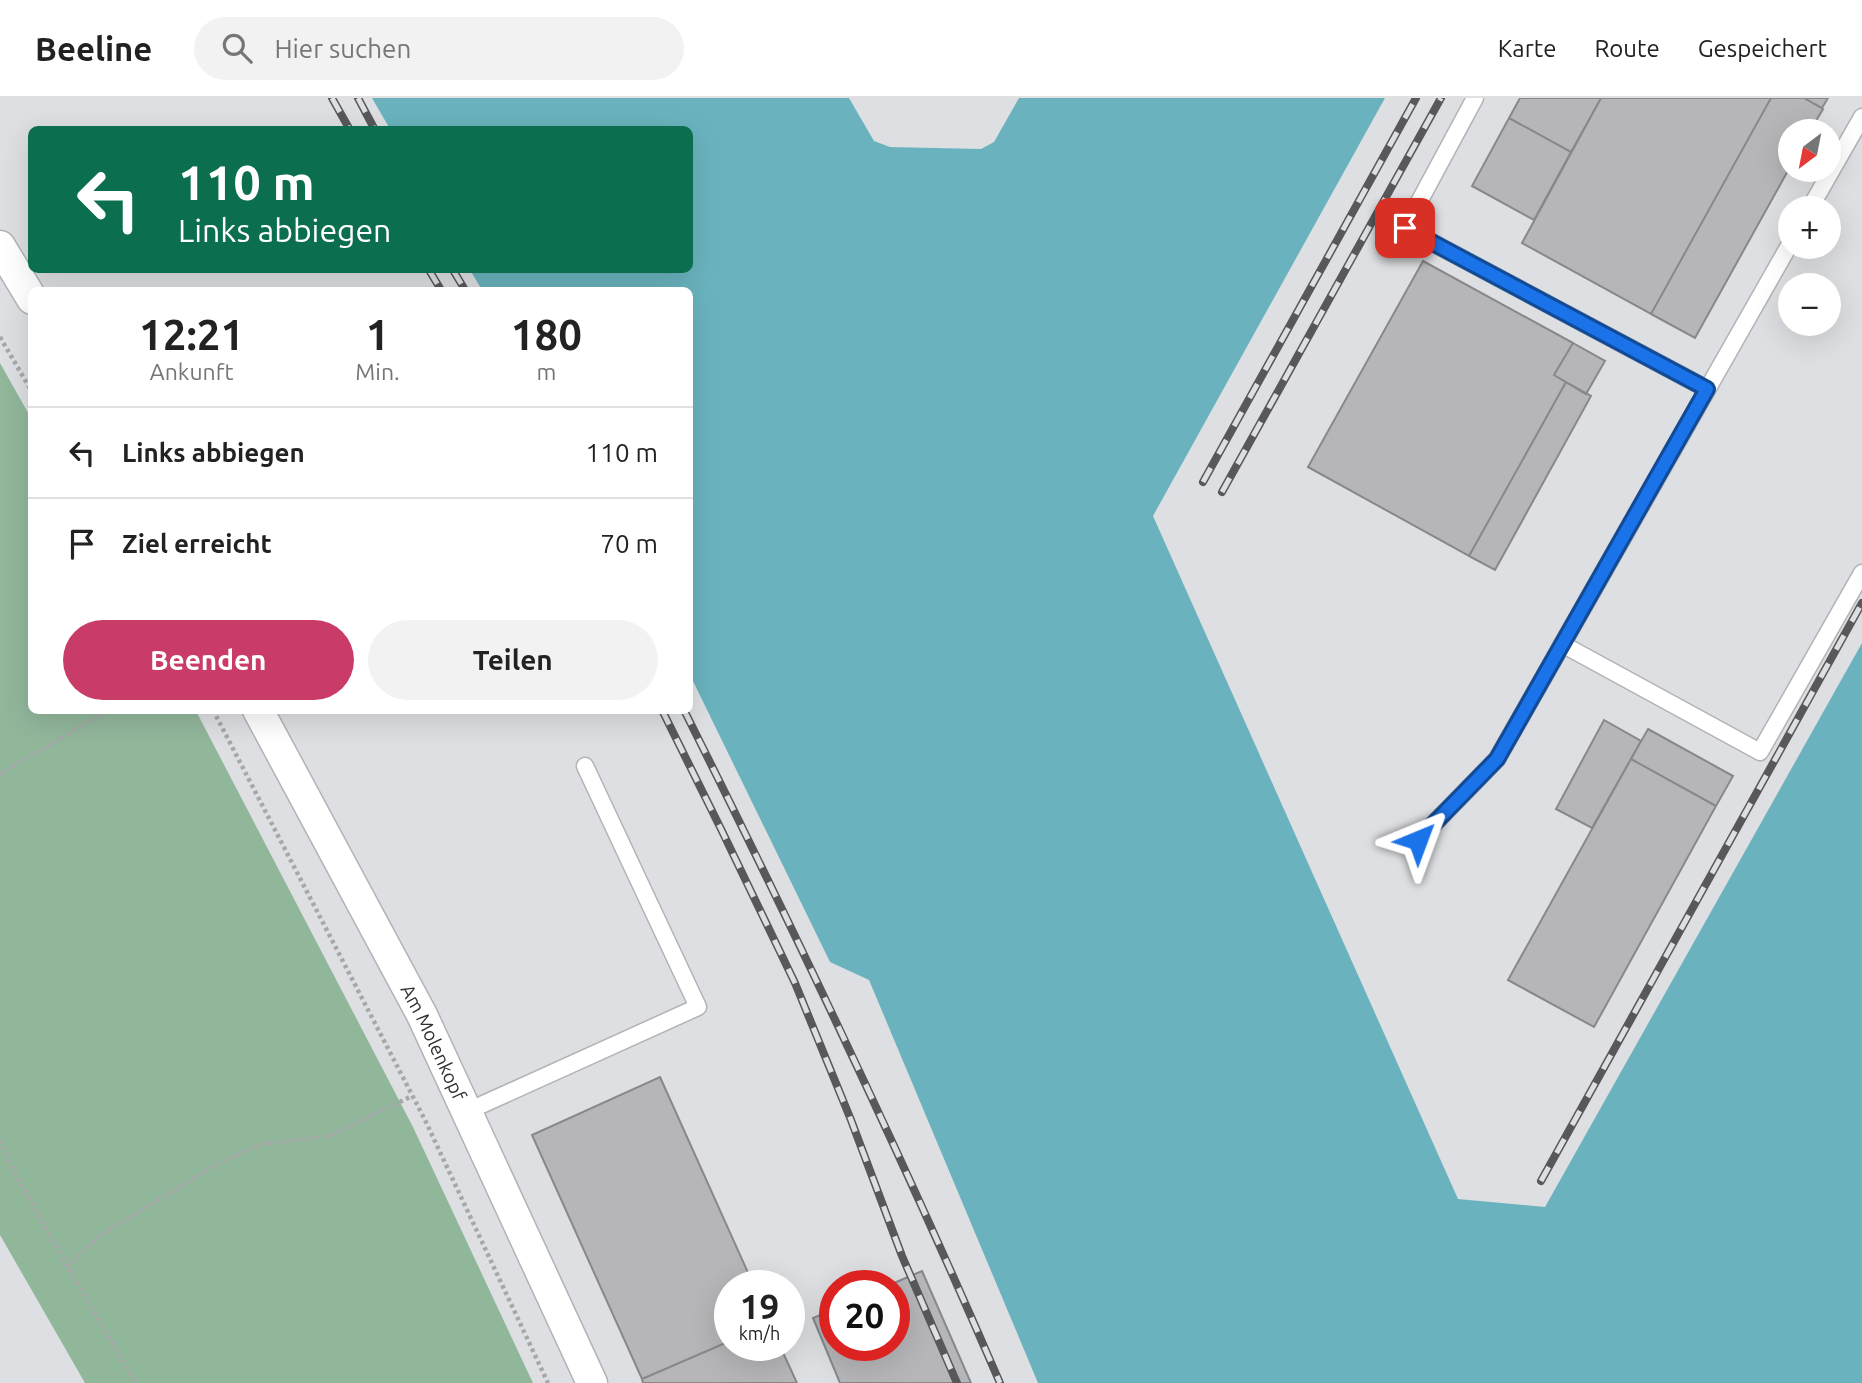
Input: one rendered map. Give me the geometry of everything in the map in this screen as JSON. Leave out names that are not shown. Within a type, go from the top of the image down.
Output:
[{"type":"street","points":[[0,246],[28,292]]},
{"type":"street","name":"Am Molenkopf","points":[[260,714],[422,1015],[592,1383]]},
{"type":"lane","points":[[1475,98],[1405,228],[1707,389]]},
{"type":"lane","points":[[1817,196],[1862,117]]},
{"type":"lane","points":[[1418,840],[1497,759],[1781,259]]},
{"type":"lane","points":[[1562,643],[1760,752],[1862,573]]},
{"type":"lane","points":[[468,1111],[698,1007],[585,766]]},
{"type":"path","points":[[0,337],[28,385]]},
{"type":"path","points":[[0,774],[102,714]]},
{"type":"path","points":[[215,714],[412,1096],[548,1383]]},
{"type":"path","points":[[67,1266],[99,1236],[221,1162],[261,1144],[329,1136],[412,1096]]},
{"type":"path","points":[[0,1140],[10,1164],[67,1266],[136,1383]]},
{"type":"green space","points":[[0,363],[28,413],[28,714],[198,714],[413,1127],[533,1383],[85,1383],[0,1235]]},
{"type":"water","points":[[372,98],[849,98],[874,141],[890,147],[981,149],[994,142],[1019,98],[1385,98],[1153,516],[1458,1199],[1545,1207],[1862,643],[1862,1383],[1038,1383],[869,980],[830,962],[693,681],[693,287],[480,287],[472,273],[693,273],[693,126],[388,126]]},
{"type":"building","points":[[1520,98],[1601,98],[1571,152],[1509,118]]},
{"type":"building","points":[[1601,98],[1771,98],[1651,314],[1522,243]]},
{"type":"building","points":[[1771,98],[1804,98],[1823,109],[1817,119],[1778,119],[1778,182],[1782,182],[1695,338],[1651,314]]},
{"type":"building","points":[[1804,98],[1828,98],[1822,108]]},
{"type":"building","points":[[1509,118],[1571,152],[1534,220],[1472,186]]},
{"type":"building","points":[[1423,261],[1573,343],[1554,375],[1566,382],[1469,556],[1308,467]]},
{"type":"building","points":[[1573,343],[1605,361],[1586,394],[1554,375]]},
{"type":"building","points":[[1566,382],[1591,396],[1495,570],[1469,556]]},
{"type":"building","points":[[1604,720],[1641,741],[1592,828],[1556,809]]},
{"type":"building","points":[[1648,729],[1733,776],[1716,806],[1631,759]]},
{"type":"building","points":[[1631,759],[1716,806],[1594,1027],[1508,980]]},
{"type":"building","points":[[660,1077],[747,1270],[714,1270],[714,1348],[642,1379],[532,1135]]},
{"type":"building","points":[[922,1271],[971,1383],[840,1383],[831,1361],[910,1361],[910,1276]]},
{"type":"building","points":[[819,1316],[819,1332],[813,1318]]},
{"type":"building","points":[[714,1348],[714,1361],[787,1361],[797,1383],[643,1383],[642,1379]]},
{"type":"railway","points":[[332,98],[348,126]]},
{"type":"railway","points":[[358,98],[373,126]]},
{"type":"railway","points":[[1203,482],[1416,98]]},
{"type":"railway","points":[[1222,492],[1441,98]]},
{"type":"railway","points":[[431,273],[439,287]]},
{"type":"railway","points":[[455,273],[463,287]]},
{"type":"railway","points":[[1541,1181],[1862,603]]},
{"type":"railway","points":[[664,714],[795,983],[851,1120],[902,1256],[957,1383]]},
{"type":"railway","points":[[686,714],[847,1045],[1000,1383]]},
{"type":"route","points":[[1405,228],[1707,389],[1497,759],[1418,840]]}]
